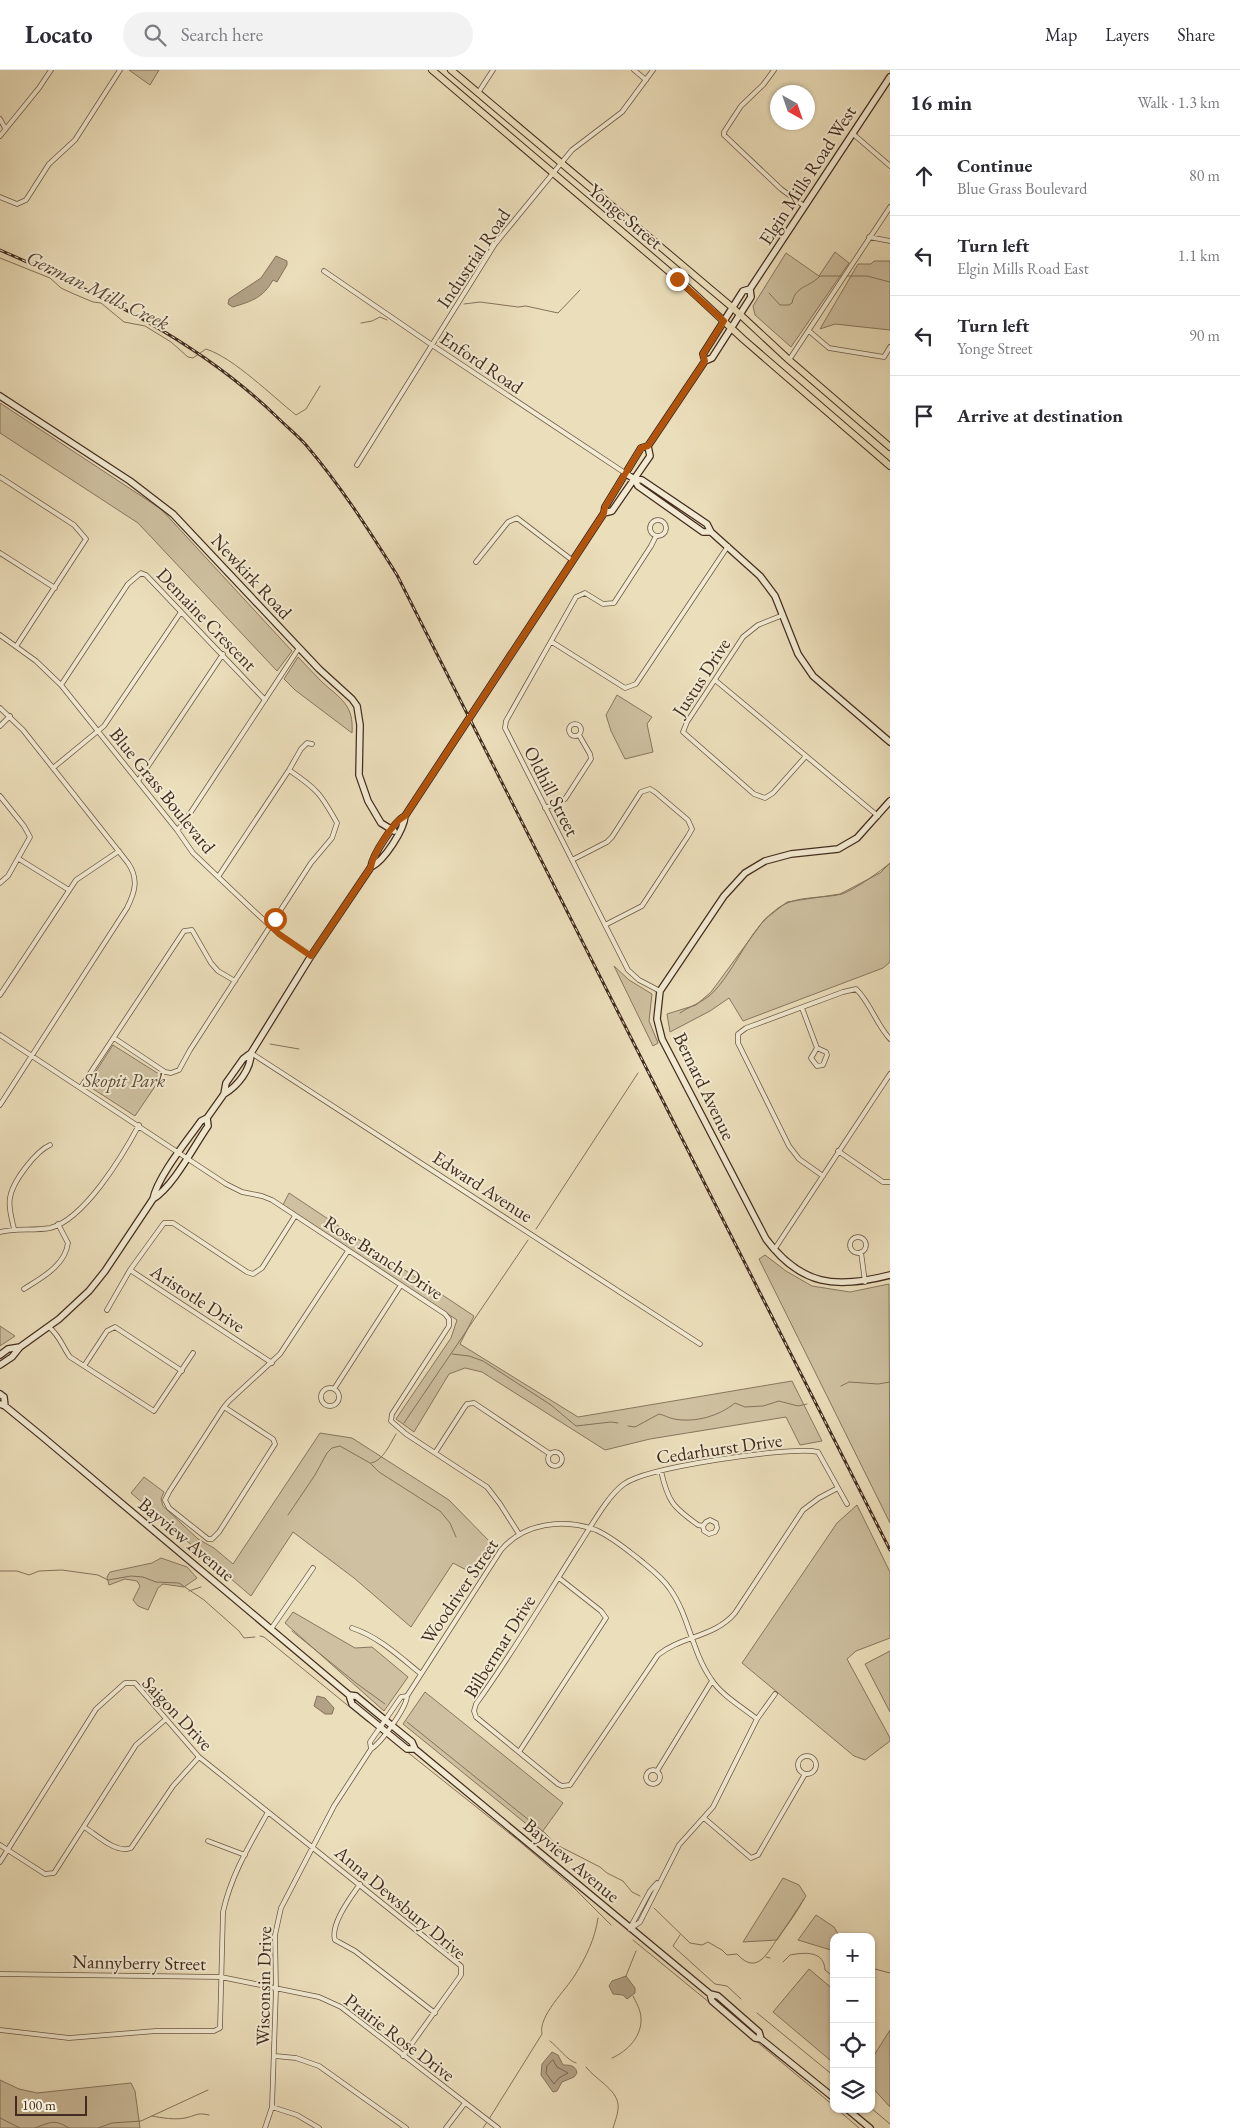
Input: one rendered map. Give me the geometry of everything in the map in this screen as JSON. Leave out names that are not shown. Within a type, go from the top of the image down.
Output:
[{"type":"main road","name":"Yonge Street","points":[[432,70],[890,466]]},
{"type":"main road","name":"Yonge Street","points":[[451,70],[733,308],[789,360],[890,448]]},
{"type":"main road","name":"Elgin Mills Road West","points":[[750,289],[743,291],[703,354],[705,361],[712,358],[741,316],[751,297],[750,289],[890,77]]},
{"type":"main road","points":[[0,1365],[79,1301],[96,1282],[153,1199],[156,1188],[179,1152],[201,1121],[207,1118],[224,1094],[226,1083],[243,1059],[251,1053],[311,956],[371,867],[373,859],[392,829],[405,816],[604,513],[605,507],[641,448],[648,446],[705,361]]},
{"type":"main road","name":"Newkirk Road","points":[[0,396],[130,480],[172,514],[319,669],[342,688],[356,706],[360,725],[360,776],[368,801],[381,823],[398,834]]},
{"type":"main road","points":[[604,513],[612,511],[650,456],[648,446]]},
{"type":"main road","points":[[625,473],[634,479],[638,486],[703,532],[711,532],[760,576],[775,596],[798,654],[813,676],[890,742]]},
{"type":"main road","name":"Bernard Avenue","points":[[890,801],[857,838],[838,849],[791,854],[765,861],[745,873],[724,896],[660,991],[657,1019],[662,1039],[766,1239],[774,1250],[793,1268],[826,1282],[865,1282],[890,1275]]},
{"type":"main road","points":[[371,867],[379,862],[403,827],[405,816]]},
{"type":"main road","points":[[153,1199],[162,1194],[187,1158],[208,1126],[207,1118]]},
{"type":"main road","points":[[0,1355],[8,1350],[20,1347]]},
{"type":"main road","name":"Bayview Avenue","points":[[0,1394],[4,1397],[3,1405],[349,1695],[352,1704],[407,1748],[415,1749]]},
{"type":"main road","name":"Bayview Avenue","points":[[349,1695],[356,1696],[412,1742],[415,1749],[630,1929],[710,1994],[718,1996],[759,2032],[761,2039],[830,2095]]},
{"type":"main road","points":[[852,2113],[870,2128]]},
{"type":"street","points":[[0,136],[39,88],[51,70]]},
{"type":"street","points":[[0,197],[17,204],[26,200],[49,164],[75,140],[120,70]]},
{"type":"street","points":[[478,93],[493,70]]},
{"type":"street","points":[[634,70],[646,80]]},
{"type":"street","name":"Industrial Road","points":[[357,464],[495,244],[578,144],[622,112],[653,70]]},
{"type":"street","points":[[774,70],[763,85],[741,106],[724,132],[726,138],[781,189],[804,206]]},
{"type":"street","points":[[0,119],[5,128]]},
{"type":"street","points":[[0,126],[5,128]]},
{"type":"street","points":[[852,133],[890,166]]},
{"type":"street","points":[[789,360],[890,207]]},
{"type":"street","points":[[869,237],[890,241]]},
{"type":"street","name":"Enford Road","points":[[324,271],[625,473]]},
{"type":"street","points":[[809,331],[829,348],[884,357],[890,347]]},
{"type":"street","points":[[0,477],[74,525],[86,539],[17,645]]},
{"type":"street","points":[[476,562],[508,522],[517,518],[572,560]]},
{"type":"street","points":[[655,520],[660,520],[666,525],[666,530],[660,536],[656,536],[651,532],[651,524],[655,520]]},
{"type":"street","name":"Oldhill Street","points":[[656,536],[652,546],[614,604],[604,604],[585,593],[579,594],[576,597],[506,721],[505,728],[628,970],[634,976],[660,991]]},
{"type":"street","points":[[552,642],[625,688],[631,687],[636,684],[728,546]]},
{"type":"street","points":[[0,553],[55,588]]},
{"type":"street","name":"Demaine Crescent","points":[[61,685],[128,584],[136,575],[141,573],[146,575],[265,700]]},
{"type":"street","points":[[53,768],[98,732],[117,709],[181,612]]},
{"type":"street","name":"Justus Drive","points":[[783,615],[758,625],[747,633],[687,722],[683,732],[754,794],[765,798],[777,789],[806,756]]},
{"type":"street","name":"Blue Grass Boulevard","points":[[0,635],[17,645],[61,685],[177,830],[193,853],[279,934],[311,956]]},
{"type":"street","points":[[177,830],[183,824],[299,648]]},
{"type":"street","points":[[138,781],[223,654]]},
{"type":"street","points":[[716,680],[878,816]]},
{"type":"street","points":[[0,708],[10,716],[119,851],[132,869],[136,886],[125,912],[0,1104]]},
{"type":"street","points":[[0,726],[10,716]]},
{"type":"street","points":[[545,808],[565,799],[591,759],[579,735]]},
{"type":"street","points":[[218,877],[301,749],[307,743],[312,744]]},
{"type":"street","points":[[114,1038],[166,1072],[177,1071],[317,854],[334,834],[337,825],[328,805],[316,790],[289,770]]},
{"type":"street","points":[[572,860],[606,842],[641,792],[645,790],[650,789],[655,792],[688,820],[692,829],[642,906],[605,925]]},
{"type":"street","points":[[0,796],[24,826],[30,837],[8,876],[0,883]]},
{"type":"street","points":[[0,995],[76,880],[85,872],[119,851]]},
{"type":"street","points":[[19,859],[69,890]]},
{"type":"street","points":[[81,1087],[184,931],[192,930],[211,963],[218,971],[235,981]]},
{"type":"street","points":[[823,1176],[799,1159],[789,1146],[742,1051],[737,1036],[746,1028],[843,992],[856,989],[882,1030],[890,1039]]},
{"type":"street","points":[[802,1008],[817,1048],[826,1052],[827,1055],[823,1064],[817,1066],[811,1058],[817,1048]]},
{"type":"street","name":"Rose Branch Drive","points":[[0,1035],[187,1158],[242,1192],[268,1198],[445,1314],[450,1322],[441,1340],[392,1414],[392,1421],[395,1426],[406,1434],[487,1487],[519,1534]]},
{"type":"street","name":"Edward Avenue","points":[[251,1053],[700,1344]]},
{"type":"street","points":[[774,1250],[890,1074]]},
{"type":"street","points":[[0,1232],[14,1229],[49,1228],[58,1224],[88,1201],[101,1186],[139,1126]]},
{"type":"street","points":[[14,1229],[10,1205],[11,1194],[34,1156],[41,1149],[50,1145]]},
{"type":"street","points":[[838,1151],[883,1182],[890,1182]]},
{"type":"street","name":"Aristotle Drive","points":[[272,1363],[130,1270],[161,1224],[170,1222],[253,1274],[262,1268],[296,1216]]},
{"type":"street","points":[[24,1289],[51,1272],[65,1253],[68,1244],[58,1224]]},
{"type":"street","points":[[861,1252],[854,1252],[850,1248],[851,1240],[855,1237],[861,1237],[865,1240],[866,1246],[861,1252],[865,1282]]},
{"type":"street","points":[[224,1407],[273,1439],[275,1444],[215,1536],[208,1539],[169,1508],[164,1500],[224,1407],[229,1400],[272,1363],[283,1350],[348,1251]]},
{"type":"street","points":[[107,1310],[130,1270]]},
{"type":"street","points":[[334,1389],[401,1285]]},
{"type":"street","points":[[49,1326],[58,1334],[63,1347],[70,1356],[154,1411],[193,1353]]},
{"type":"street","points":[[84,1366],[108,1330],[114,1327],[182,1371]]},
{"type":"street","points":[[329,1388],[334,1389],[339,1396],[338,1401],[333,1405],[325,1404],[322,1396],[324,1391],[329,1388]]},
{"type":"street","points":[[435,1453],[464,1408],[470,1403],[474,1403],[550,1454]]},
{"type":"street","name":"Cedarhurst Drive","points":[[590,1529],[610,1498],[622,1484],[632,1478],[704,1462],[812,1451],[818,1452],[836,1489],[847,1504]]},
{"type":"street","points":[[661,1471],[667,1493],[674,1506],[703,1526]]},
{"type":"street","points":[[692,1639],[721,1627],[730,1619],[804,1510],[819,1498],[836,1489]]},
{"type":"street","name":"Woodriver Street","points":[[387,1732],[407,1701],[407,1696],[501,1550],[519,1534],[544,1525],[590,1529],[612,1539],[661,1578],[674,1594],[702,1663],[712,1681],[757,1719]]},
{"type":"street","name":"Bilbermar Drive","points":[[590,1529],[475,1708],[476,1718],[558,1784],[562,1786],[570,1785],[653,1660],[667,1649],[692,1639]]},
{"type":"street","points":[[271,1629],[313,1568]]},
{"type":"street","points":[[519,1752],[606,1618],[602,1611],[558,1578]]},
{"type":"street","points":[[352,1628],[366,1633],[379,1641],[421,1674]]},
{"type":"street","points":[[657,1771],[712,1681]]},
{"type":"street","name":"Saigon Drive","points":[[0,1862],[93,1713],[125,1683],[135,1682],[199,1757],[312,1846]]},
{"type":"street","points":[[630,1929],[650,1891],[660,1879],[682,1840],[704,1818],[717,1799],[757,1719],[775,1694]]},
{"type":"street","name":"Woodriver Street","points":[[385,1720],[401,1697],[407,1696]]},
{"type":"street","points":[[0,1845],[45,1874],[54,1873],[136,1745],[166,1718]]},
{"type":"street","name":"Wisconsin Drive","points":[[371,1748],[370,1742],[385,1720]]},
{"type":"street","name":"Wisconsin Drive","points":[[265,2128],[272,2107],[276,1989],[275,1935],[278,1917],[283,1902],[340,1796],[371,1748],[376,1746],[387,1732]]},
{"type":"street","points":[[704,1818],[751,1858],[755,1858],[805,1774],[813,1772],[816,1767],[813,1759],[808,1756],[800,1760],[798,1765],[800,1771],[805,1774]]},
{"type":"street","points":[[84,1827],[118,1849],[125,1850],[131,1848],[170,1789],[199,1757]]},
{"type":"street","points":[[0,2030],[69,2038],[156,2031],[214,2031],[220,2028],[223,1912],[229,1888],[268,1812]]},
{"type":"street","points":[[208,1841],[244,1856]]},
{"type":"street","name":"Anna Dewsbury Drive","points":[[312,1846],[461,1966],[461,1974],[403,2056]]},
{"type":"street","points":[[360,1884],[339,1918],[334,1934],[335,1940],[339,1944],[355,1951],[435,2013]]},
{"type":"street","name":"Nannyberry Street","points":[[0,1974],[221,1977],[276,1989]]},
{"type":"street","name":"Prairie Rose Drive","points":[[276,1989],[313,1995],[330,2000],[498,2128]]},
{"type":"street","points":[[274,2056],[296,2058],[319,2066],[406,2128]]},
{"type":"street","points":[[446,2128],[465,2103]]},
{"type":"street","points":[[272,2107],[297,2115],[319,2128]]},
{"type":"green space","points":[[129,70],[159,70],[150,85]]},
{"type":"green space","points":[[835,252],[849,263],[791,347],[755,315],[753,306],[786,253],[819,276]]},
{"type":"green space","points":[[874,261],[890,261],[890,330],[835,324],[820,329],[858,264],[871,264]]},
{"type":"green space","points":[[0,403],[161,509],[292,651],[277,671],[138,523],[0,433]]},
{"type":"green space","points":[[298,657],[345,703],[351,716],[352,733],[295,690],[284,679]]},
{"type":"green space","points":[[617,695],[652,717],[647,724],[653,752],[625,759],[611,731],[606,715]]},
{"type":"green space","points":[[890,863],[890,962],[883,968],[743,1021],[729,998],[710,1011],[670,1032],[667,1014],[696,1005],[711,992],[764,920],[787,902],[840,894],[880,873]]},
{"type":"green space","points":[[614,966],[629,980],[652,994],[649,1021],[658,1043],[653,1046]]},
{"type":"green space","name":"Skopit Park","points":[[113,1045],[162,1076],[135,1116],[87,1085]]},
{"type":"green space","points":[[289,1193],[474,1316],[460,1344],[578,1417],[792,1381],[822,1441],[800,1445],[786,1417],[650,1439],[605,1450],[482,1372],[465,1368],[449,1374],[414,1432],[396,1419],[451,1338],[457,1320],[283,1205]]},
{"type":"green space","points":[[765,1255],[786,1271],[812,1286],[850,1292],[889,1284],[890,1523],[759,1259]]},
{"type":"green space","points":[[0,1326],[15,1336],[0,1346]]},
{"type":"green space","points":[[320,1433],[352,1438],[449,1500],[493,1545],[474,1574],[453,1563],[411,1627],[354,1578],[293,1532],[251,1596],[131,1493],[144,1477],[164,1492],[161,1499],[163,1506],[198,1539],[214,1548],[233,1564]]},
{"type":"green space","points":[[857,1505],[890,1572],[890,1638],[856,1651],[847,1659],[890,1738],[890,1741],[865,1760],[854,1756],[742,1663],[837,1523]]},
{"type":"green space","points":[[161,1558],[187,1567],[197,1578],[184,1587],[163,1584],[158,1588],[148,1610],[138,1606],[133,1600],[140,1586],[137,1581],[125,1579],[109,1585],[107,1577],[110,1572],[152,1563]]},
{"type":"green space","points":[[293,1612],[355,1648],[372,1647],[408,1677],[384,1711],[285,1623]]},
{"type":"green space","points":[[890,1651],[890,1712],[865,1664]]},
{"type":"green space","points":[[425,1692],[563,1803],[540,1835],[403,1724]]},
{"type":"green space","points":[[783,1878],[799,1885],[806,1896],[777,1940],[743,1942]]},
{"type":"green space","points":[[816,1915],[834,1927],[838,1933],[830,1933],[830,1950],[798,1940]]},
{"type":"green space","points":[[809,1969],[830,1987],[830,2060],[773,2012]]},
{"type":"green space","points":[[890,2030],[890,2107],[875,2090],[875,2054]]},
{"type":"green space","points":[[0,2080],[19,2089],[37,2093],[131,2083],[135,2091],[140,2128],[0,2128]]},
{"type":"water","points":[[276,256],[287,261],[287,265],[277,282],[273,280],[261,295],[251,301],[233,307],[228,304],[229,299],[261,278]]},
{"type":"water","points":[[317,1696],[325,1698],[334,1708],[332,1714],[325,1714],[314,1706]]},
{"type":"water","points":[[626,1976],[635,1988],[635,1993],[627,1999],[623,1995],[613,1994],[609,1986],[612,1981]]},
{"type":"water","points":[[552,2052],[558,2055],[563,2065],[574,2067],[577,2073],[574,2077],[562,2082],[557,2091],[553,2092],[541,2075],[542,2064]]},
{"type":"waterway","name":"German Mills Creek","points":[[0,258],[50,278],[61,288],[74,294],[93,302],[101,303],[124,322],[145,326],[171,342],[188,357],[193,358],[206,349],[217,354],[252,378],[296,415],[306,409],[320,386]]},
{"type":"waterway","name":"German Mills Creek","points":[[769,293],[780,305],[789,305],[792,303],[796,293],[820,276],[842,276]]},
{"type":"waterway","name":"German Mills Creek","points":[[846,276],[867,276],[890,282]]},
{"type":"waterway","name":"German Mills Creek","points":[[464,304],[480,302],[518,307],[526,306],[558,313],[580,290]]},
{"type":"waterway","name":"German Mills Creek","points":[[361,323],[380,317],[387,320]]},
{"type":"waterway","points":[[680,1013],[714,992],[760,925],[778,908],[801,899],[842,894],[867,880],[890,863]]},
{"type":"waterway","points":[[270,1044],[299,1049]]},
{"type":"waterway","points":[[536,1229],[638,1073]]},
{"type":"waterway","points":[[404,1423],[528,1240]]},
{"type":"waterway","points":[[452,1354],[469,1356],[483,1361],[551,1405],[576,1426],[618,1423]]},
{"type":"waterway","points":[[841,1386],[849,1382],[878,1384],[890,1382]]},
{"type":"waterway","points":[[628,1426],[635,1427],[659,1414],[674,1419],[698,1419],[722,1412],[735,1403],[745,1407],[763,1406],[779,1401],[798,1406],[807,1404]]},
{"type":"waterway","points":[[371,1463],[383,1456],[396,1434]]},
{"type":"waterway","points":[[288,1515],[315,1475],[327,1453],[332,1448],[340,1446],[370,1463],[379,1472],[440,1511],[450,1523],[456,1537]]},
{"type":"waterway","points":[[0,1571],[17,1571],[29,1575],[39,1571],[62,1570],[98,1575],[108,1580],[131,1576],[143,1577],[156,1582],[179,1583],[204,1600],[239,1631],[244,1638],[255,1637]]},
{"type":"waterway","points":[[189,1591],[201,1587]]},
{"type":"waterway","points":[[292,1631],[385,1704]]},
{"type":"waterway","points":[[260,1636],[264,1637],[368,1722]]},
{"type":"waterway","points":[[407,1722],[545,1833],[557,1845],[623,1881],[632,1892],[640,1896]]},
{"type":"waterway","points":[[406,1751],[519,1841],[573,1887],[611,1925]]},
{"type":"waterway","points":[[654,1908],[690,1943],[702,1945],[708,1942],[727,1955],[737,1954],[751,1963],[757,1962],[767,1954],[804,1899]]},
{"type":"waterway","points":[[489,2119],[542,2034],[544,2019],[548,2011],[571,1981],[583,1961],[590,1948],[598,1918]]},
{"type":"waterway","points":[[680,1935],[673,1946],[715,1984],[727,1986],[741,1999]]},
{"type":"waterway","points":[[633,1940],[710,2003]]},
{"type":"waterway","points":[[626,1976],[636,1951]]},
{"type":"waterway","points":[[783,1962],[790,1955],[813,1954],[821,1959],[825,1970],[830,1974]]},
{"type":"waterway","points":[[766,1957],[770,1958]]},
{"type":"waterway","points":[[875,1969],[890,1973]]},
{"type":"waterway","points":[[612,2058],[628,2047],[639,2031],[641,2015],[633,1996]]},
{"type":"waterway","points":[[757,2013],[830,2073]]},
{"type":"waterway","points":[[550,2041],[570,2060],[576,2063]]},
{"type":"waterway","points":[[756,2041],[830,2103]]},
{"type":"waterway","points":[[586,2067],[609,2089],[616,2099],[618,2110],[613,2128]]},
{"type":"waterway","points":[[98,2128],[112,2123],[141,2121],[208,2090]]},
{"type":"waterway","points":[[875,2111],[890,2124]]},
{"type":"waterway","points":[[842,2113],[859,2128]]},
{"type":"waterway","points":[[152,2116],[177,2119],[199,2114],[209,2115]]},
{"type":"waterway","points":[[0,2118],[20,2128]]},
{"type":"waterway","points":[[35,2128],[52,2122],[60,2123],[69,2128]]},
{"type":"waterway","points":[[483,2128],[487,2122]]},
{"type":"railway","points":[[0,250],[111,302],[182,343],[215,365],[247,390],[303,441],[354,508],[397,575],[890,1550]]},
{"type":"route","points":[[275,919],[271,926],[279,934],[311,956],[371,867],[373,859],[392,829],[405,816],[604,513],[605,507],[641,448],[648,446],[705,361],[703,354],[724,321],[677,279]]}]
